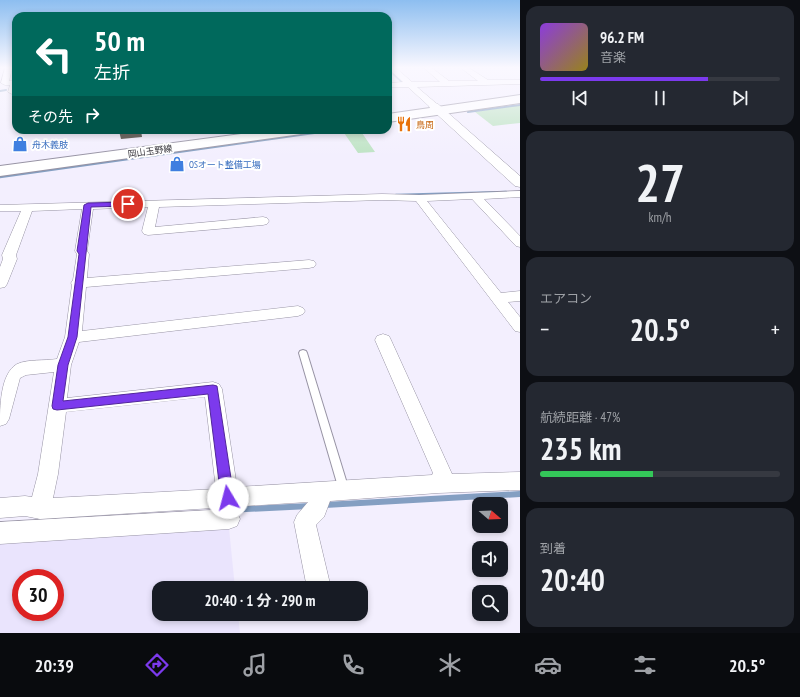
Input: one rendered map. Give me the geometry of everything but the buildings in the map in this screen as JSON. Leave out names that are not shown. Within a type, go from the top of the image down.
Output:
[{"type":"main road","points":[[392,117],[437,108],[504,98]]},
{"type":"main road","points":[[392,113],[520,99]]},
{"type":"main road","name":"岡山玉野線","points":[[0,164],[228,134]]},
{"type":"main road","name":"岡山玉野線","points":[[0,171],[272,134]]},
{"type":"street","points":[[425,98],[520,184]]},
{"type":"street","points":[[0,208],[390,197],[419,198],[520,194]]},
{"type":"street","points":[[475,196],[520,243]]},
{"type":"street","points":[[419,198],[520,327]]},
{"type":"street","points":[[154,204],[148,231],[263,221]]},
{"type":"street","points":[[40,509],[48,474],[63,365],[73,337],[88,205]]},
{"type":"street","points":[[0,284],[10,259],[9,255],[28,207]]},
{"type":"street","points":[[78,283],[309,264]]},
{"type":"street","points":[[497,298],[520,296]]},
{"type":"street","points":[[73,337],[298,312]]},
{"type":"street","points":[[383,340],[443,473],[438,484]]},
{"type":"street","points":[[0,419],[13,375],[22,369],[63,365]]},
{"type":"street","points":[[57,406],[213,389],[228,508]]},
{"type":"street","points":[[0,533],[228,508],[319,500],[344,490],[520,481]]},
{"type":"street","points":[[318,581],[305,522],[319,500]]},
{"type":"street","points":[[0,508],[24,506],[40,509],[228,508]]},
{"type":"lane","points":[[303,353],[344,490]]},
{"type":"shaded area","points":[[229,528],[234,581],[152,581],[152,621],[239,621],[240,633],[0,633],[0,540]]},
{"type":"green space","points":[[520,105],[520,123],[493,126],[475,112]]},
{"type":"green space","points":[[345,134],[363,134],[375,152],[358,153]]},
{"type":"waterway","points":[[468,112],[520,105]]},
{"type":"waterway","points":[[0,177],[306,134]]},
{"type":"waterway","points":[[396,195],[506,192]]},
{"type":"waterway","points":[[325,505],[520,494]]},
{"type":"waterway","points":[[227,510],[310,506]]},
{"type":"place","name":"鳥周","points":[[404,124]]},
{"type":"place","name":"舟木義肢","points":[[20,144]]},
{"type":"place","name":"OSオート整備工場","points":[[177,164]]},
{"type":"route","points":[[128,204],[88,205],[81,251],[83,254],[78,283],[73,337],[63,365],[57,406],[213,389],[228,498]]}]
